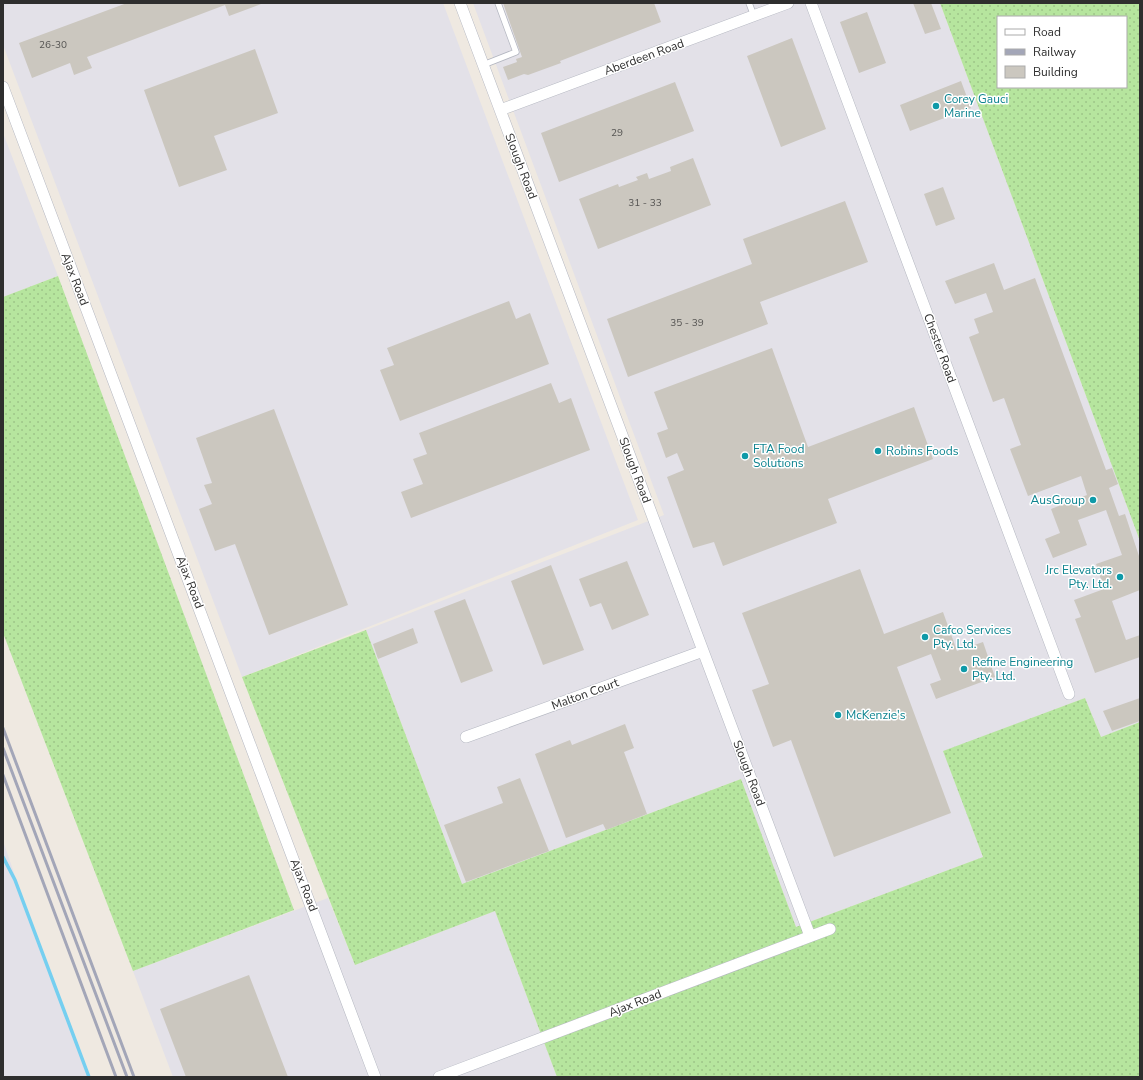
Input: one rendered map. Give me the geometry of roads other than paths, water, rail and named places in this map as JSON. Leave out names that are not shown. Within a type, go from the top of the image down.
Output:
[{"type":"street","name":"Slough Road","points":[[460,3],[810,936]]},
{"type":"street","name":"Aberdeen Road","points":[[500,110],[788,3]]},
{"type":"street","name":"Chester Road","points":[[811,3],[1069,694]]},
{"type":"street","name":"Ajax Road","points":[[3,87],[375,1077]]},
{"type":"street","name":"Malton Court","points":[[466,737],[703,651]]},
{"type":"street","name":"Ajax Road","points":[[439,1077],[830,928]]},
{"type":"lane","points":[[483,65],[516,52],[498,3]]},
{"type":"lane","points":[[749,3],[754,16]]},
{"type":"waterway","points":[[3,857],[15,880],[89,1077]]},
{"type":"railway","points":[[3,728],[134,1077]]},
{"type":"railway","points":[[3,748],[127,1077]]},
{"type":"railway","points":[[3,775],[116,1077]]},
{"type":"place","name":"Corey Gauci Marine","points":[[936,106]]},
{"type":"place","name":"Robins Foods","points":[[878,451]]},
{"type":"place","name":"FTA Food Solutions","points":[[745,456]]},
{"type":"place","name":"AusGroup","points":[[1093,500]]},
{"type":"place","name":"Jrc Elevators Pty. Ltd.","points":[[1120,577]]},
{"type":"place","name":"Cafco Services Pty. Ltd.","points":[[925,637]]},
{"type":"place","name":"Refine Engineering Pty. Ltd.","points":[[964,669]]},
{"type":"place","name":"McKenzie's","points":[[838,715]]}]
